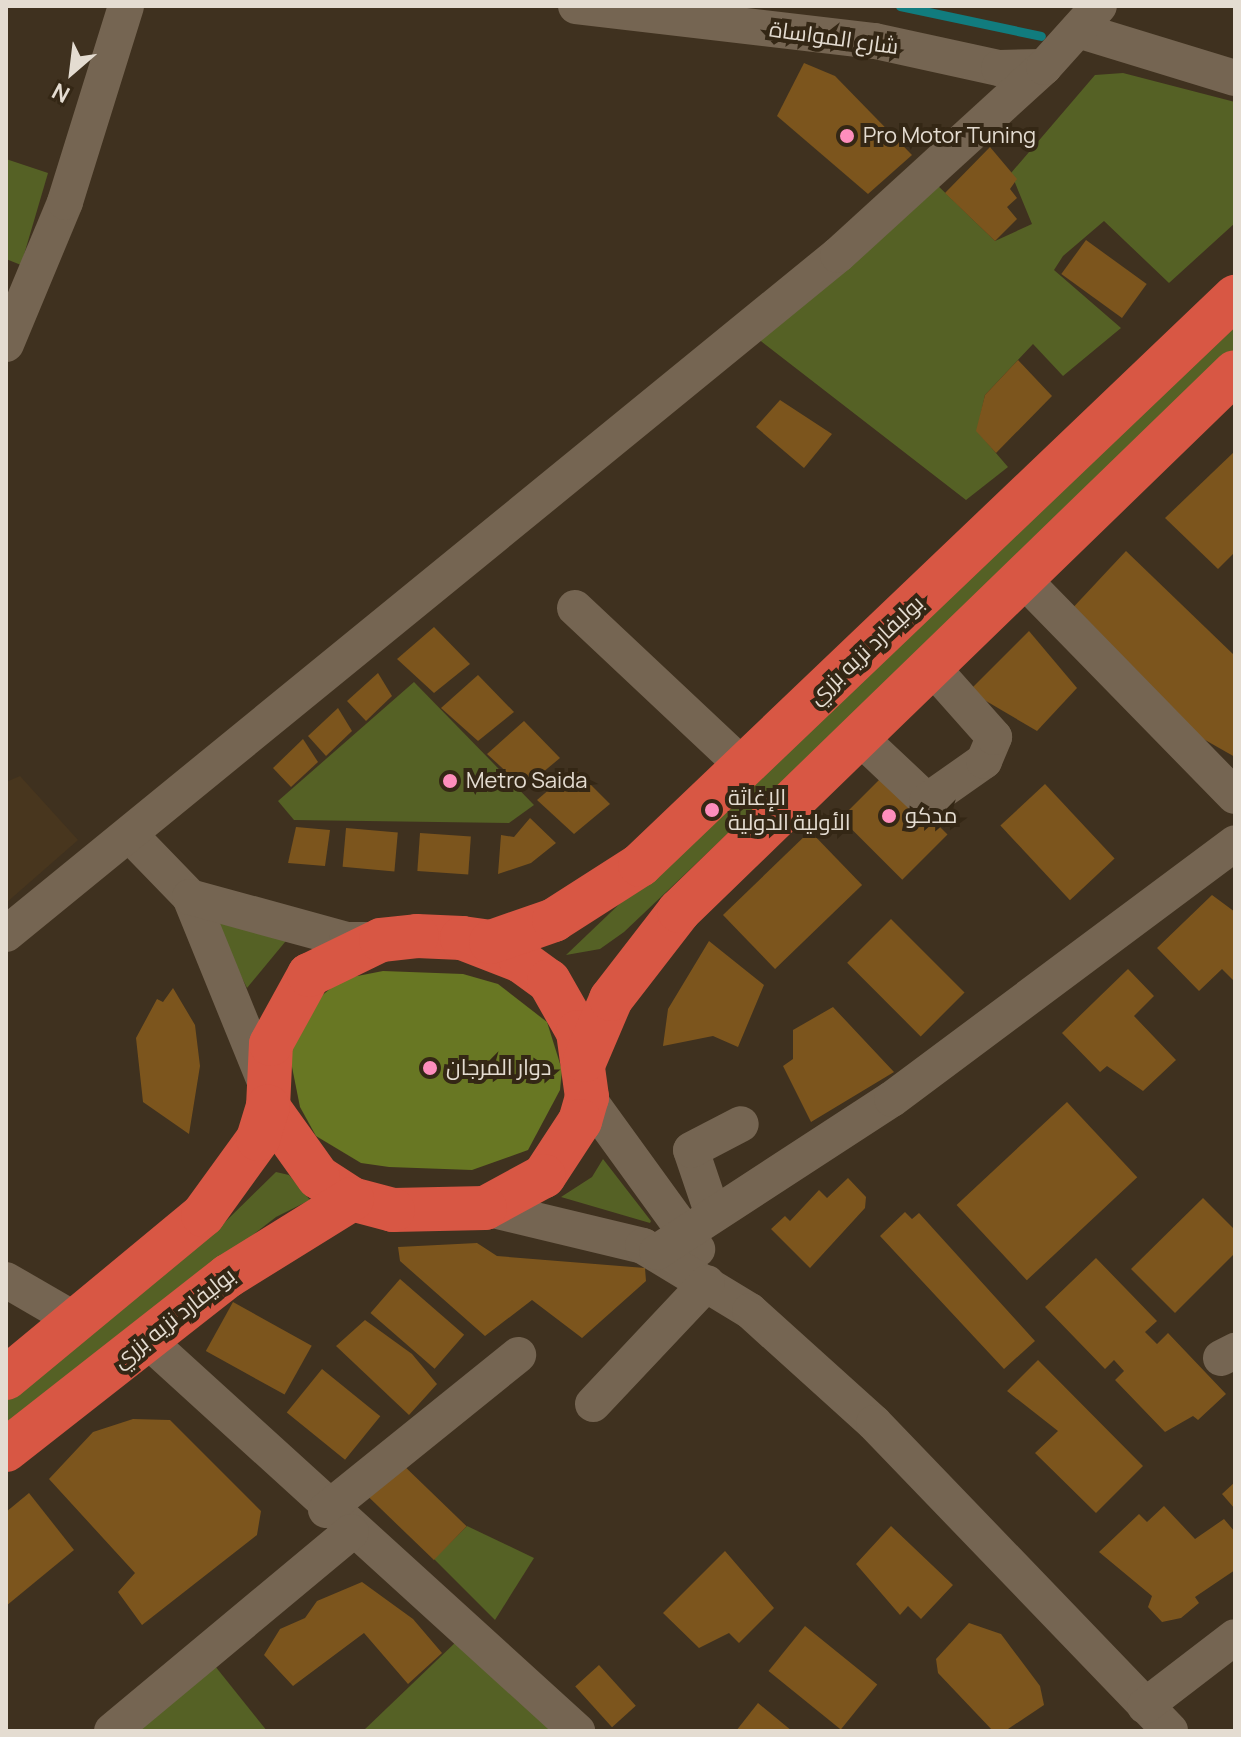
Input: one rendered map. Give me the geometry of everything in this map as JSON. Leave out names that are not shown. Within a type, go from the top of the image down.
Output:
[{"type":"highway","name":"بوليفارد نزيه بزري","points":[[462,938],[491,942],[583,906],[640,865],[1235,297]]},
{"type":"highway","points":[[267,1094],[318,1177],[352,1199],[393,1210],[485,1208],[544,1176],[586,1078],[611,999],[661,932],[857,735],[1235,372]]},
{"type":"highway","points":[[6,1378],[203,1215],[258,1139],[278,1023],[309,975],[381,940],[462,938],[521,961],[549,981],[567,1005],[586,1078]]},
{"type":"highway","name":"بوليفارد نزيه بزري","points":[[6,1450],[267,1247],[352,1199]]},
{"type":"street","points":[[6,344],[65,202],[126,6]]},
{"type":"street","name":"شارع المواساة","points":[[576,6],[875,41],[999,68],[1044,67]]},
{"type":"street","points":[[6,934],[765,316],[1044,67],[1088,18],[1235,78]]},
{"type":"street","points":[[1021,577],[1235,796]]},
{"type":"street","points":[[575,608],[742,765]]},
{"type":"street","points":[[857,735],[927,801],[984,761],[994,737],[931,666]]},
{"type":"street","points":[[130,835],[190,897],[267,1094]]},
{"type":"street","points":[[485,1208],[684,1232],[892,1099],[1228,859]]},
{"type":"street","points":[[190,897],[347,940],[381,940]]},
{"type":"street","points":[[586,1078],[684,1232],[750,1311],[907,1455],[1158,1718],[1235,1637]]},
{"type":"street","points":[[741,1124],[691,1150],[684,1232],[707,1283],[750,1311]]},
{"type":"street","points":[[6,1280],[75,1320]]},
{"type":"street","points":[[593,1404],[707,1283]]},
{"type":"street","points":[[146,1339],[338,1521],[577,1731]]},
{"type":"street","points":[[112,1731],[518,1355]]},
{"type":"shaded area","points":[[20,776],[78,840],[6,903],[6,782]]},
{"type":"green space","points":[[1123,73],[1235,102],[1235,223],[1169,283],[1104,221],[1063,256],[1054,270],[1121,328],[1063,376],[1033,344],[985,395],[977,431],[1008,467],[966,500],[753,335],[932,180],[995,241],[1032,224],[1011,173],[1095,75]]},
{"type":"green space","points":[[6,159],[48,173],[21,265],[6,259]]},
{"type":"green space","points":[[1235,316],[1235,349],[932,640],[624,932],[600,949],[566,955]]},
{"type":"green space","points":[[414,682],[534,805],[509,823],[294,820],[278,801]]},
{"type":"green space","points":[[211,916],[290,936],[247,988]]},
{"type":"green space","points":[[383,971],[463,974],[498,984],[547,1022],[562,1070],[560,1090],[528,1150],[472,1170],[389,1167],[361,1163],[316,1136],[300,1107],[289,1052],[314,1002],[342,979]]},
{"type":"green space","points":[[603,1159],[650,1223],[561,1197],[592,1177]]},
{"type":"green space","points":[[276,1172],[289,1175],[310,1200],[276,1217],[6,1425],[6,1399],[224,1223]]},
{"type":"green space","points":[[467,1526],[534,1558],[495,1620],[434,1559]]},
{"type":"green space","points":[[458,1640],[563,1731],[363,1731]]},
{"type":"green space","points":[[215,1666],[267,1731],[133,1731]]},
{"type":"building","name":"Pro Motor Tuning","points":[[804,63],[835,76],[912,155],[868,194],[777,116]]},
{"type":"building","points":[[990,147],[1017,179],[1010,189],[1017,198],[1007,207],[1017,219],[995,241],[945,193]]},
{"type":"building","points":[[1086,240],[1147,284],[1122,318],[1061,274]]},
{"type":"building","points":[[1018,360],[1052,396],[996,453],[976,431],[985,395]]},
{"type":"building","points":[[780,400],[832,434],[804,468],[756,427]]},
{"type":"building","points":[[1235,451],[1235,552],[1218,569],[1165,518]]},
{"type":"building","points":[[1126,551],[1235,656],[1235,757],[1191,732],[1067,614]]},
{"type":"building","points":[[434,627],[470,664],[434,693],[397,659]]},
{"type":"building","points":[[1029,631],[1077,688],[1037,731],[969,691]]},
{"type":"building","points":[[378,673],[392,696],[366,721],[347,701]]},
{"type":"building","points":[[478,675],[514,712],[478,741],[441,708]]},
{"type":"building","points":[[338,708],[352,731],[326,756],[308,736]]},
{"type":"building","points":[[524,721],[560,758],[524,788],[487,754]]},
{"type":"building","points":[[303,739],[318,762],[291,787],[273,768]]},
{"type":"building","points":[[574,768],[610,804],[574,834],[537,800]]},
{"type":"building","points":[[886,773],[948,835],[902,880],[841,818]]},
{"type":"building","points":[[1045,784],[1115,859],[1070,900],[1000,826]]},
{"type":"building","points":[[530,818],[556,843],[531,863],[498,874],[501,835],[514,837]]},
{"type":"building","points":[[296,827],[330,830],[325,866],[288,863]]},
{"type":"building","points":[[346,828],[398,833],[394,871],[343,867]]},
{"type":"building","points":[[810,831],[862,885],[775,969],[723,915]]},
{"type":"building","points":[[420,833],[471,837],[468,874],[417,871]]},
{"type":"building","points":[[1212,895],[1235,912],[1235,982],[1222,969],[1199,991],[1157,948]]},
{"type":"building","points":[[891,919],[965,993],[921,1036],[847,963]]},
{"type":"building","points":[[709,941],[764,985],[738,1047],[713,1036],[663,1046],[668,1009]]},
{"type":"building","points":[[1128,969],[1154,996],[1134,1016],[1176,1060],[1143,1091],[1107,1066],[1100,1072],[1062,1033]]},
{"type":"building","points":[[173,988],[195,1025],[200,1066],[189,1134],[143,1102],[136,1038],[157,999],[163,1002]]},
{"type":"building","points":[[833,1007],[894,1072],[811,1122],[783,1066],[793,1059],[793,1030]]},
{"type":"building","points":[[1067,1102],[1137,1177],[1027,1280],[957,1205]]},
{"type":"building","points":[[848,1178],[866,1197],[865,1208],[810,1268],[771,1229],[785,1216],[790,1221],[819,1190],[827,1198]]},
{"type":"building","points":[[1203,1198],[1235,1230],[1235,1253],[1175,1313],[1131,1269]]},
{"type":"building","points":[[905,1212],[912,1219],[919,1213],[1035,1341],[1004,1369],[880,1236]]},
{"type":"building","points":[[477,1243],[497,1256],[645,1268],[646,1281],[582,1338],[532,1300],[485,1336],[400,1261],[398,1247]]},
{"type":"building","points":[[1096,1258],[1157,1321],[1145,1332],[1157,1344],[1168,1333],[1226,1394],[1198,1420],[1193,1416],[1165,1432],[1115,1380],[1124,1371],[1114,1360],[1105,1369],[1045,1307]]},
{"type":"building","points":[[400,1279],[464,1335],[435,1369],[370,1313]]},
{"type":"building","points":[[233,1302],[312,1346],[285,1395],[206,1351]]},
{"type":"building","points":[[365,1320],[412,1354],[437,1384],[409,1415],[336,1346]]},
{"type":"building","points":[[1038,1360],[1143,1466],[1096,1513],[1035,1453],[1058,1431],[1007,1391]]},
{"type":"building","points":[[322,1369],[380,1416],[345,1460],[287,1413]]},
{"type":"building","points":[[133,1419],[170,1420],[261,1511],[257,1535],[142,1625],[118,1592],[135,1573],[49,1479],[93,1432]]},
{"type":"building","points":[[399,1461],[467,1526],[434,1560],[366,1495]]},
{"type":"building","points":[[1235,1482],[1235,1509],[1222,1494]]},
{"type":"building","points":[[29,1493],[74,1550],[6,1606],[6,1512]]},
{"type":"building","points":[[1164,1506],[1195,1539],[1224,1519],[1235,1532],[1235,1570],[1195,1597],[1199,1603],[1181,1618],[1162,1622],[1148,1607],[1152,1596],[1099,1552],[1139,1514],[1147,1522]]},
{"type":"building","points":[[891,1526],[953,1585],[921,1619],[908,1606],[900,1615],[856,1564]]},
{"type":"building","points":[[725,1551],[774,1608],[739,1643],[729,1633],[699,1648],[663,1613]]},
{"type":"building","points":[[362,1582],[413,1619],[442,1653],[408,1684],[364,1633],[293,1686],[264,1655],[280,1629],[305,1618],[317,1601]]},
{"type":"building","points":[[969,1623],[1001,1634],[1040,1686],[1044,1705],[1005,1731],[993,1731],[938,1673],[936,1659]]},
{"type":"building","points":[[805,1626],[877,1685],[841,1730],[768,1671]]},
{"type":"building","points":[[599,1665],[636,1706],[612,1727],[575,1686]]},
{"type":"building","points":[[758,1703],[792,1731],[736,1731]]},
{"type":"waterway","points":[[900,6],[1041,36]]},
{"type":"place","name":"Pro Motor Tuning","points":[[847,136]]},
{"type":"place","name":"Metro Saida","points":[[450,781]]},
{"type":"place","name":"الإغاثة الأولية الدولية","points":[[712,810]]},
{"type":"place","name":"مدكو","points":[[889,816]]},
{"type":"place","name":"دوار المرجان","points":[[430,1068]]}]
